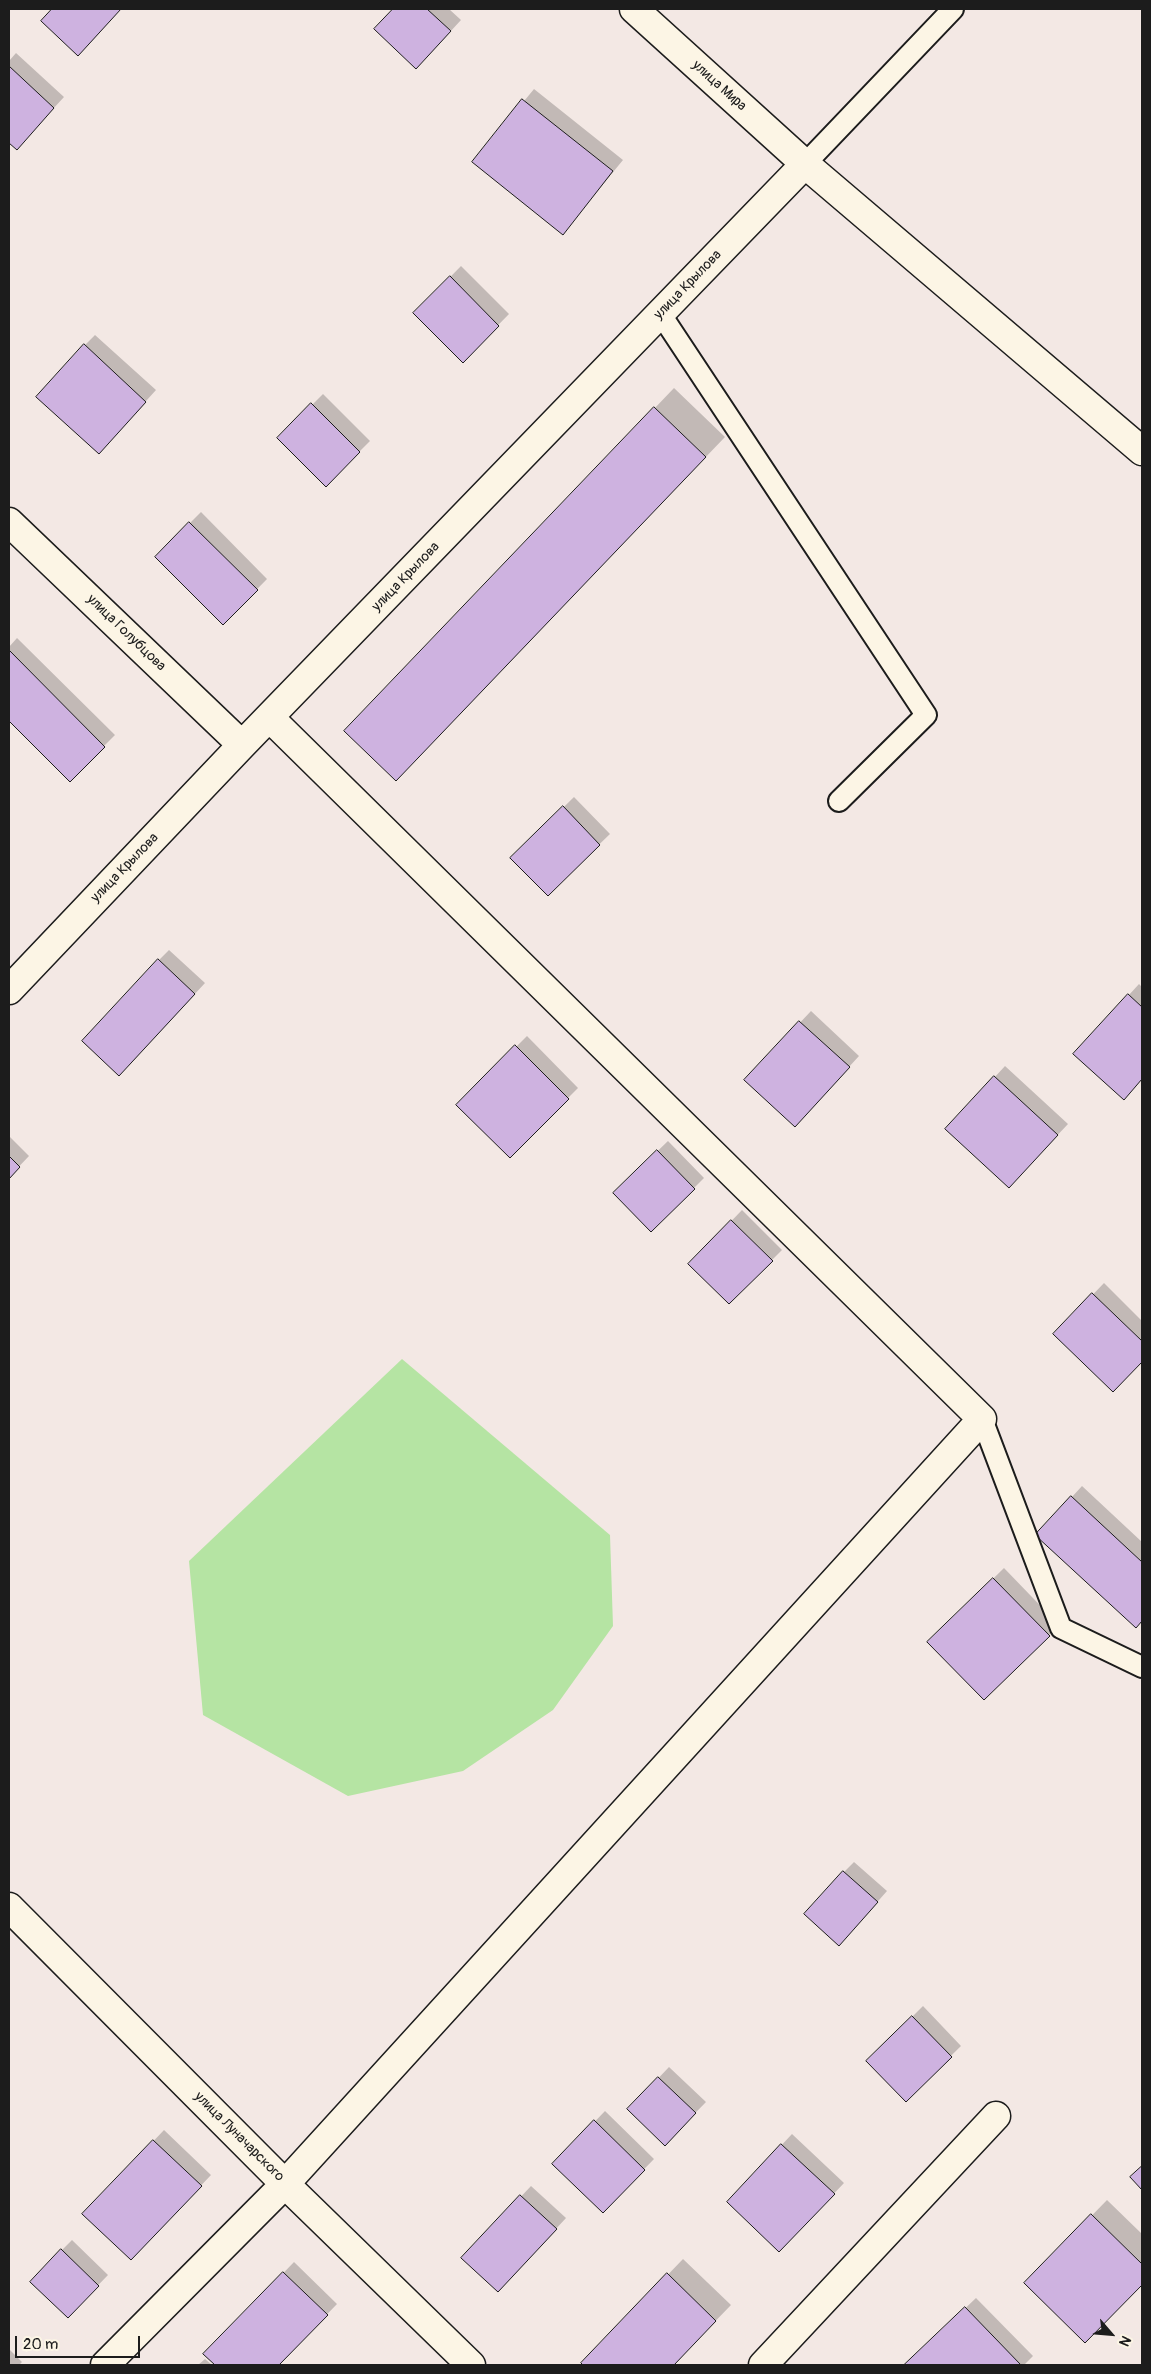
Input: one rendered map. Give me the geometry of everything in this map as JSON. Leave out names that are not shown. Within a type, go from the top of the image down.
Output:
[{"type":"street","name":"улица Мира","points":[[634,9],[805,164],[1142,451]]},
{"type":"street","name":"улица Крылова","points":[[9,990],[242,744],[270,718],[805,164]]},
{"type":"street","name":"улица Голубцова","points":[[9,522],[242,744]]},
{"type":"street","points":[[106,2365],[285,2184],[982,1418],[270,718]]},
{"type":"street","name":"улица Луначарского","points":[[9,1908],[285,2184],[471,2365]]},
{"type":"street","points":[[763,2365],[996,2116]]},
{"type":"lane","points":[[805,164],[953,9]]},
{"type":"lane","points":[[660,313],[926,715],[839,801]]},
{"type":"lane","points":[[982,1418],[1061,1628],[1142,1667]]},
{"type":"green space","points":[[402,1359],[610,1535],[613,1626],[553,1710],[463,1771],[348,1796],[203,1715],[189,1561]]},
{"type":"building","points":[[52,9],[121,9],[78,56],[41,21]]},
{"type":"building","points":[[393,9],[427,9],[451,31],[416,69],[374,29]]},
{"type":"building","points":[[9,66],[54,108],[17,150],[9,143]]},
{"type":"building","points":[[522,99],[613,171],[563,235],[472,162]]},
{"type":"building","points":[[450,276],[499,326],[463,363],[413,313]]},
{"type":"building","points":[[84,344],[146,402],[99,454],[36,397]]},
{"type":"building","points":[[311,403],[360,452],[326,487],[277,438]]},
{"type":"building","points":[[654,407],[706,457],[396,781],[344,731]]},
{"type":"building","points":[[189,522],[258,590],[223,625],[155,557]]},
{"type":"building","points":[[9,650],[105,747],[70,782],[9,721]]},
{"type":"building","points":[[563,806],[600,845],[548,896],[510,858]]},
{"type":"building","points":[[158,959],[195,994],[119,1076],[82,1041]]},
{"type":"building","points":[[1128,994],[1142,1007],[1142,1079],[1124,1100],[1073,1054]]},
{"type":"building","points":[[799,1021],[850,1067],[795,1127],[744,1080]]},
{"type":"building","points":[[515,1045],[569,1099],[510,1158],[456,1105]]},
{"type":"building","points":[[994,1076],[1058,1135],[1009,1188],[945,1129]]},
{"type":"building","points":[[657,1150],[695,1189],[651,1232],[613,1193]]},
{"type":"building","points":[[9,1156],[20,1167],[9,1179]]},
{"type":"building","points":[[731,1220],[773,1261],[729,1304],[688,1264]]},
{"type":"building","points":[[1092,1293],[1142,1341],[1142,1362],[1113,1392],[1053,1334]]},
{"type":"building","points":[[1071,1496],[1142,1562],[1142,1621],[1136,1628],[1035,1535]]},
{"type":"building","points":[[993,1578],[1050,1636],[984,1700],[927,1642]]},
{"type":"building","points":[[843,1871],[878,1902],[839,1946],[804,1914]]},
{"type":"building","points":[[912,2016],[952,2057],[906,2102],[866,2061]]},
{"type":"building","points":[[658,2077],[696,2113],[665,2146],[627,2109]]},
{"type":"building","points":[[594,2120],[645,2170],[603,2213],[552,2164]]},
{"type":"building","points":[[153,2140],[202,2186],[131,2260],[82,2214]]},
{"type":"building","points":[[781,2144],[835,2194],[779,2252],[727,2202]]},
{"type":"building","points":[[1142,2166],[1142,2190],[1130,2177]]},
{"type":"building","points":[[520,2195],[557,2229],[498,2292],[461,2258]]},
{"type":"building","points":[[1091,2214],[1142,2264],[1142,2285],[1085,2343],[1024,2283]]},
{"type":"building","points":[[61,2249],[99,2286],[68,2318],[30,2282]]},
{"type":"building","points":[[283,2272],[328,2315],[279,2365],[215,2365],[203,2354]]},
{"type":"building","points":[[667,2273],[716,2321],[674,2365],[583,2365],[581,2363]]},
{"type":"building","points":[[965,2307],[1021,2365],[904,2365]]}]
